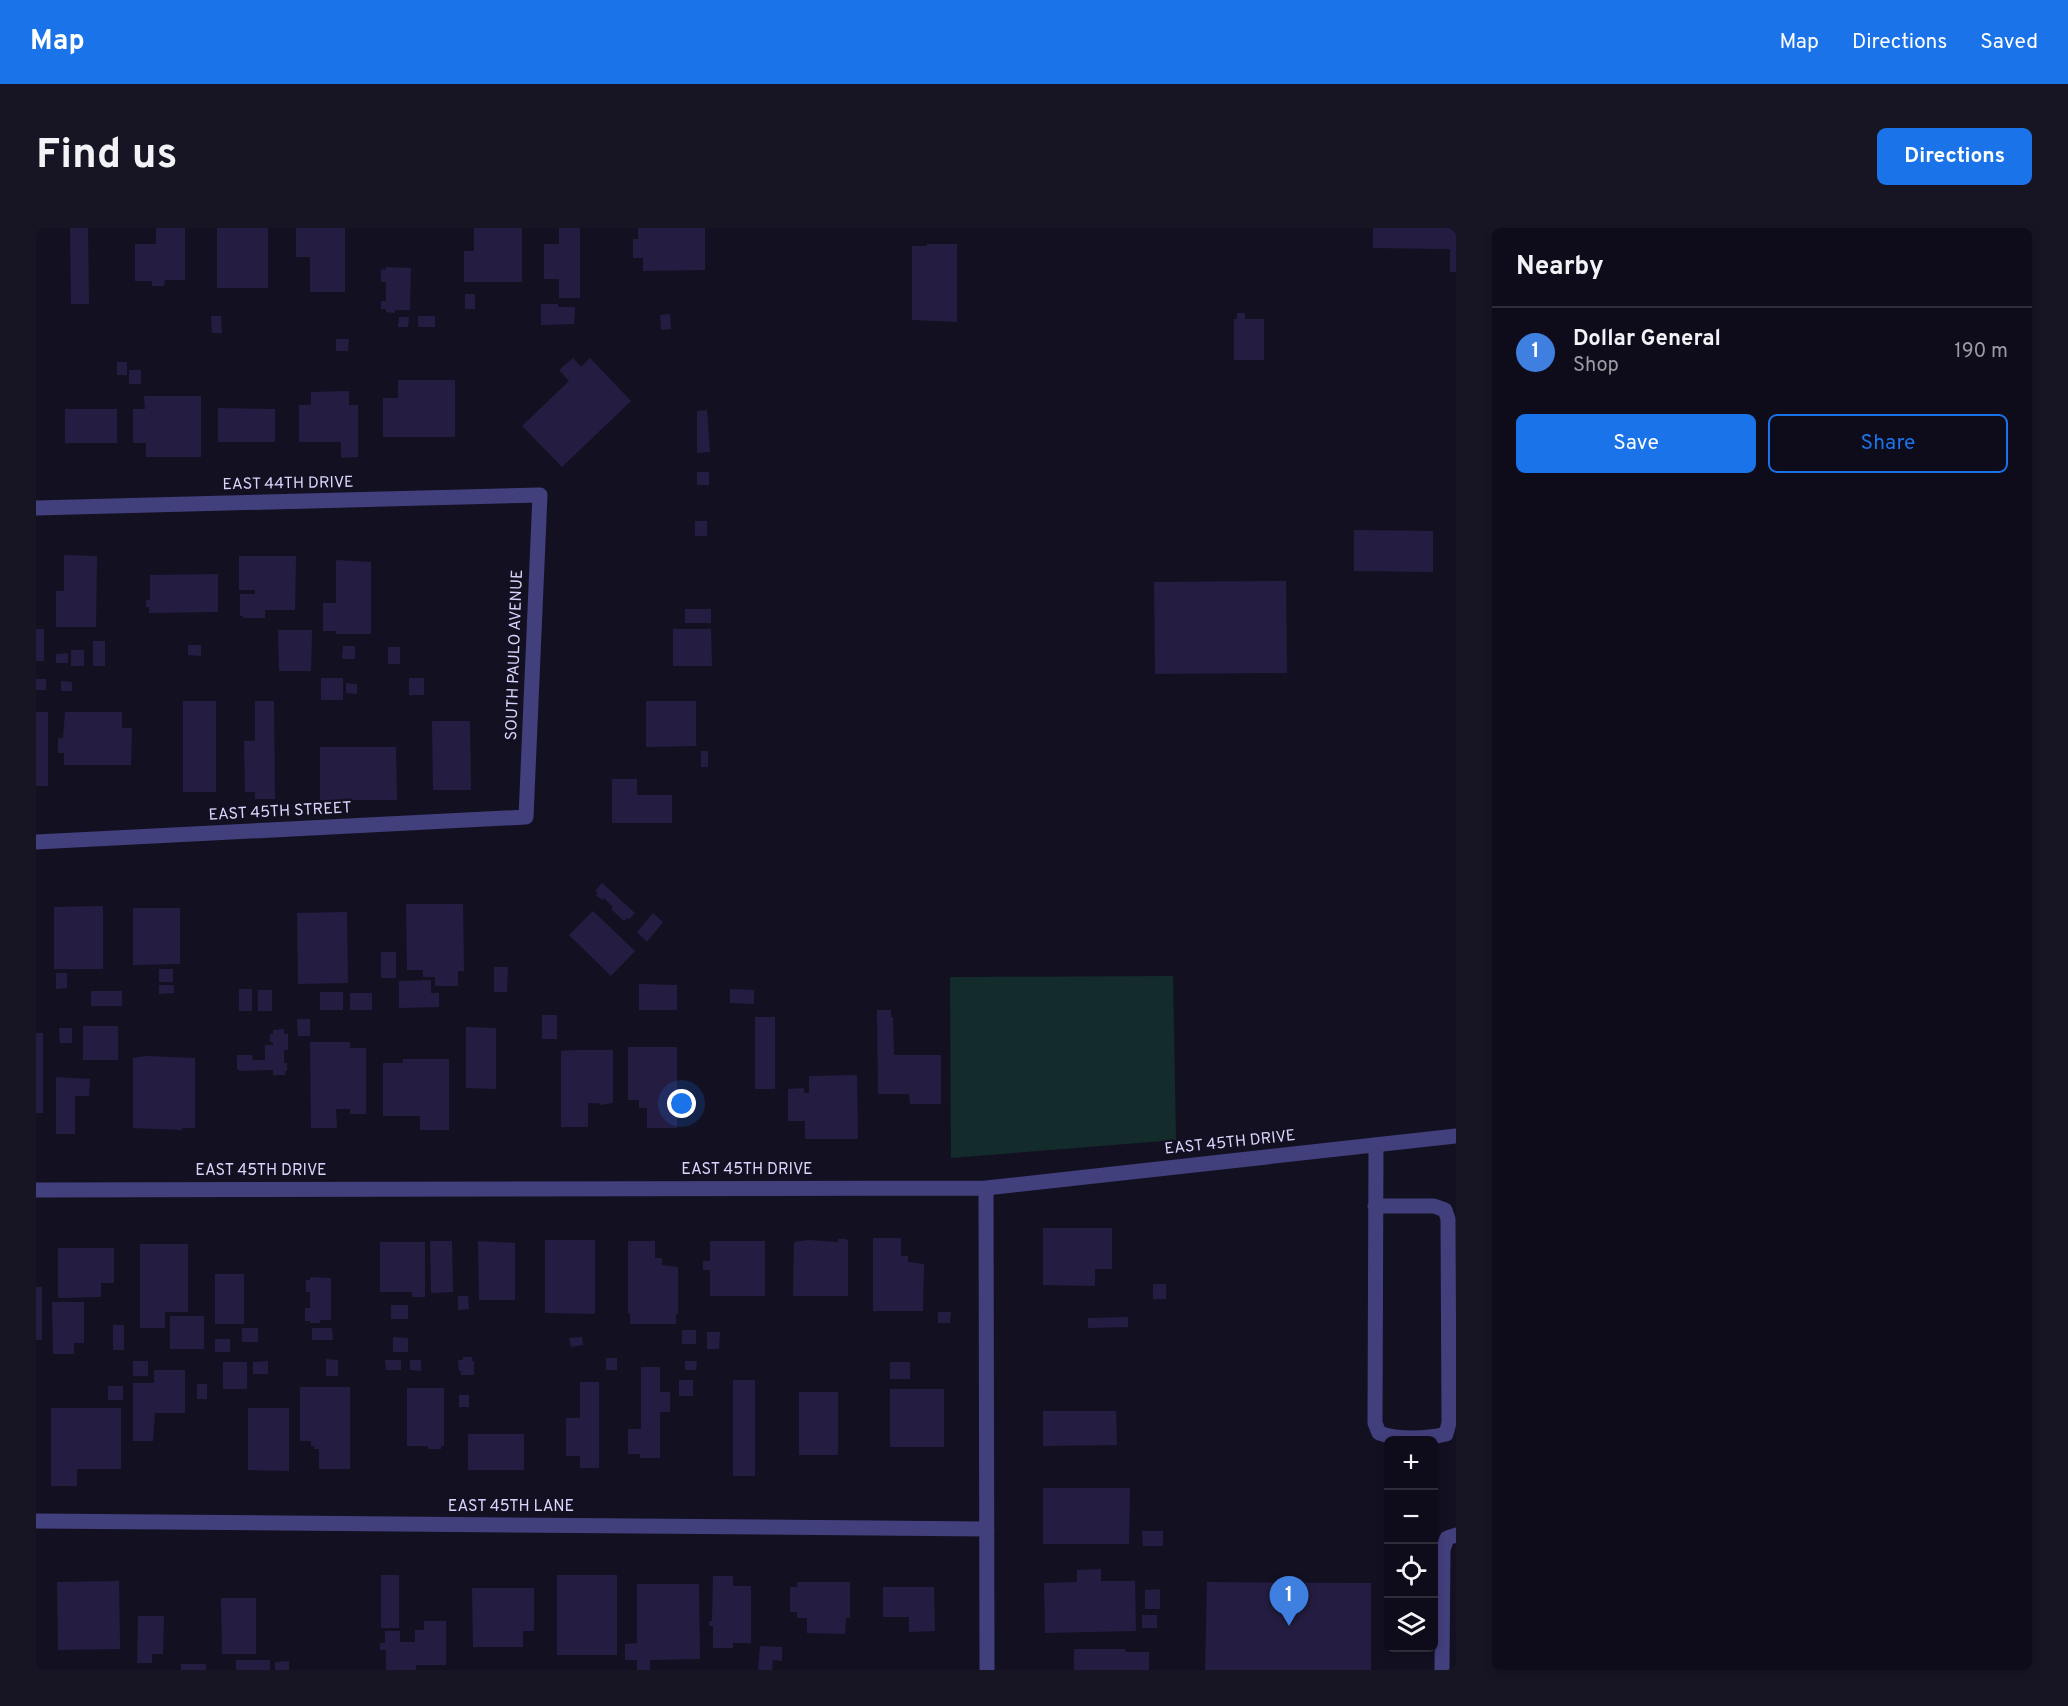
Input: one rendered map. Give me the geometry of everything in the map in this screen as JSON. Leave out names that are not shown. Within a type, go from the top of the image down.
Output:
[{"type":"street","name":"EAST 44TH DRIVE","points":[[36,508],[540,495]]},
{"type":"street","name":"SOUTH PAULO AVENUE","points":[[526,817],[540,495]]},
{"type":"street","name":"EAST 45TH STREET","points":[[36,842],[526,817]]},
{"type":"street","name":"EAST 45TH DRIVE","points":[[36,1190],[986,1188],[1456,1136]]},
{"type":"street","points":[[1375,1206],[1434,1206],[1445,1210],[1448,1219],[1452,1324],[1449,1423],[1446,1434],[1389,1437],[1379,1433],[1375,1423],[1375,1206],[1376,1145]]},
{"type":"street","points":[[986,1188],[987,1670]]},
{"type":"street","name":"EAST 45TH LANE","points":[[36,1521],[987,1529]]},
{"type":"street","points":[[1442,1670],[1443,1550],[1447,1538],[1456,1534]]},
{"type":"green space","points":[[1173,976],[1176,1140],[951,1158],[950,977]]},
{"type":"building","points":[[70,228],[88,228],[89,304],[71,304]]},
{"type":"building","points":[[156,228],[185,228],[185,280],[165,280],[164,286],[152,286],[152,281],[135,281],[135,244],[156,244]]},
{"type":"building","points":[[217,228],[268,228],[268,288],[217,288]]},
{"type":"building","points":[[296,228],[345,228],[345,292],[310,292],[310,257],[296,257]]},
{"type":"building","points":[[474,228],[522,228],[522,282],[464,282],[464,251],[474,251]]},
{"type":"building","points":[[559,228],[580,228],[580,298],[559,298],[559,279],[544,279],[544,244],[559,244]]},
{"type":"building","points":[[638,228],[705,228],[705,270],[643,271],[643,258],[633,258],[633,239],[638,239]]},
{"type":"building","points":[[1373,228],[1456,228],[1456,272],[1450,272],[1450,249],[1373,248]]},
{"type":"building","points":[[927,244],[957,244],[957,322],[912,320],[912,246],[927,246]]},
{"type":"building","points":[[386,267],[411,268],[410,310],[395,310],[395,313],[381,309],[381,301],[386,301],[386,282],[381,282],[381,269],[386,270]]},
{"type":"building","points":[[465,294],[475,294],[475,309],[465,309]]},
{"type":"building","points":[[541,304],[575,307],[574,324],[541,325]]},
{"type":"building","points":[[1237,313],[1245,313],[1245,319],[1264,319],[1264,360],[1234,360],[1234,319],[1237,319]]},
{"type":"building","points":[[670,314],[671,329],[661,330],[660,315]]},
{"type":"building","points":[[211,316],[221,316],[222,333],[212,333]]},
{"type":"building","points":[[418,316],[435,316],[435,327],[418,327]]},
{"type":"building","points":[[399,317],[409,317],[408,327],[398,327]]},
{"type":"building","points":[[336,339],[349,339],[348,351],[336,351]]},
{"type":"building","points":[[573,358],[581,367],[590,358],[631,401],[562,467],[522,426],[569,381],[559,370]]},
{"type":"building","points":[[117,362],[127,362],[127,375],[117,375]]},
{"type":"building","points":[[129,370],[141,370],[141,384],[129,384]]},
{"type":"building","points":[[398,380],[455,380],[455,437],[383,437],[383,398],[398,398]]},
{"type":"building","points":[[349,391],[349,405],[358,405],[358,457],[341,458],[341,442],[299,442],[299,405],[311,405],[311,392]]},
{"type":"building","points":[[144,396],[201,396],[201,457],[146,457],[146,443],[133,443],[133,409],[145,409]]},
{"type":"building","points":[[218,408],[275,409],[275,442],[218,442]]},
{"type":"building","points":[[65,409],[117,409],[117,443],[65,443]]},
{"type":"building","points":[[707,410],[710,452],[697,453],[697,411]]},
{"type":"building","points":[[697,472],[709,472],[709,485],[697,485]]},
{"type":"building","points":[[695,521],[707,521],[707,536],[695,536]]},
{"type":"building","points":[[1354,530],[1433,531],[1433,572],[1354,571]]},
{"type":"building","points":[[64,555],[97,556],[96,627],[56,627],[56,591],[64,591]]},
{"type":"building","points":[[239,556],[296,556],[295,610],[265,610],[265,618],[240,616],[240,594],[255,594],[255,590],[239,590]]},
{"type":"building","points":[[336,560],[371,562],[371,634],[336,634],[336,631],[323,631],[323,603],[336,603]]},
{"type":"building","points":[[218,574],[218,612],[149,613],[146,600],[150,600],[150,575]]},
{"type":"building","points":[[1286,581],[1287,673],[1155,674],[1154,582]]},
{"type":"building","points":[[685,609],[711,609],[711,623],[685,623]]},
{"type":"building","points":[[36,629],[44,629],[44,661],[36,661]]},
{"type":"building","points":[[673,629],[711,629],[712,666],[673,666]]},
{"type":"building","points":[[278,630],[312,630],[311,671],[279,671]]},
{"type":"building","points":[[93,641],[105,641],[105,666],[93,666]]},
{"type":"building","points":[[188,645],[201,645],[201,656],[188,655]]},
{"type":"building","points":[[343,646],[355,646],[355,659],[342,659]]},
{"type":"building","points":[[388,647],[400,647],[400,664],[388,664]]},
{"type":"building","points":[[71,650],[84,650],[84,666],[71,666]]},
{"type":"building","points":[[68,653],[68,663],[56,663],[56,654]]},
{"type":"building","points":[[321,678],[343,678],[343,700],[321,700]]},
{"type":"building","points":[[409,678],[424,678],[424,695],[409,695]]},
{"type":"building","points":[[36,679],[46,679],[46,690],[36,690]]},
{"type":"building","points":[[61,681],[72,682],[72,691],[61,691]]},
{"type":"building","points":[[346,683],[357,684],[357,694],[346,693]]},
{"type":"building","points":[[183,701],[216,701],[216,792],[183,792]]},
{"type":"building","points":[[255,701],[274,701],[275,799],[255,799],[255,792],[245,792],[244,741],[255,741]]},
{"type":"building","points":[[646,701],[696,701],[696,746],[646,747]]},
{"type":"building","points":[[36,712],[48,712],[48,786],[36,786]]},
{"type":"building","points":[[65,712],[122,712],[122,728],[132,728],[131,765],[64,765],[64,753],[58,753],[58,738],[63,738]]},
{"type":"building","points":[[432,721],[470,721],[471,790],[433,790]]},
{"type":"building","points":[[320,747],[396,747],[397,800],[320,800]]},
{"type":"building","points":[[701,751],[708,751],[708,767],[701,767]]},
{"type":"building","points":[[612,779],[637,779],[637,795],[672,795],[672,823],[612,823]]},
{"type":"building","points":[[602,883],[635,913],[629,919],[624,921],[611,909],[613,907],[604,898],[602,900],[596,895],[598,893],[595,891]]},
{"type":"building","points":[[406,904],[463,904],[464,971],[458,971],[458,986],[435,986],[435,977],[423,977],[423,970],[407,970]]},
{"type":"building","points":[[103,906],[103,969],[54,969],[54,907]]},
{"type":"building","points":[[133,908],[180,908],[180,964],[133,965]]},
{"type":"building","points":[[593,911],[635,951],[611,976],[569,935]]},
{"type":"building","points":[[347,912],[348,983],[298,984],[297,913]]},
{"type":"building","points":[[653,913],[663,922],[647,942],[637,932]]},
{"type":"building","points":[[381,952],[396,952],[396,978],[381,978]]},
{"type":"building","points":[[494,967],[508,967],[507,992],[494,992]]},
{"type":"building","points":[[159,969],[173,969],[173,982],[159,982]]},
{"type":"building","points":[[56,973],[67,973],[67,988],[56,989]]},
{"type":"building","points":[[431,980],[431,993],[439,993],[439,1007],[399,1008],[399,981]]},
{"type":"building","points":[[639,984],[677,985],[677,1010],[639,1010]]},
{"type":"building","points":[[159,985],[174,985],[174,993],[159,994]]},
{"type":"building","points":[[239,989],[252,989],[252,1011],[239,1011]]},
{"type":"building","points":[[730,989],[754,990],[754,1004],[730,1003]]},
{"type":"building","points":[[258,990],[272,990],[272,1011],[258,1011]]},
{"type":"building","points":[[91,991],[122,991],[122,1006],[91,1006]]},
{"type":"building","points":[[320,992],[343,992],[343,1010],[320,1010]]},
{"type":"building","points":[[350,993],[372,993],[372,1010],[350,1010]]},
{"type":"building","points":[[877,1010],[891,1010],[894,1055],[941,1055],[941,1104],[910,1104],[909,1094],[878,1094]]},
{"type":"building","points":[[542,1015],[557,1015],[557,1039],[542,1039]]},
{"type":"building","points":[[755,1017],[775,1017],[775,1089],[755,1089]]},
{"type":"building","points":[[297,1019],[310,1019],[310,1036],[298,1036]]},
{"type":"building","points":[[83,1026],[118,1026],[118,1060],[83,1060]]},
{"type":"building","points":[[466,1027],[496,1028],[496,1089],[466,1088]]},
{"type":"building","points":[[59,1028],[72,1028],[72,1043],[60,1043]]},
{"type":"building","points":[[284,1029],[284,1034],[288,1034],[288,1050],[284,1050],[284,1063],[287,1063],[285,1075],[273,1075],[273,1070],[240,1071],[237,1069],[237,1055],[252,1055],[253,1060],[265,1060],[265,1045],[273,1045],[273,1042],[270,1042],[270,1034],[273,1034],[273,1030]]},
{"type":"building","points":[[36,1033],[43,1033],[43,1113],[36,1113]]},
{"type":"building","points":[[310,1042],[350,1042],[350,1048],[366,1048],[366,1114],[350,1114],[350,1109],[336,1109],[337,1128],[311,1128]]},
{"type":"building","points":[[628,1047],[677,1047],[677,1128],[647,1128],[647,1108],[639,1108],[639,1100],[628,1100]]},
{"type":"building","points":[[613,1050],[613,1103],[600,1105],[599,1103],[588,1103],[588,1127],[561,1127],[561,1051]]},
{"type":"building","points":[[146,1056],[195,1058],[195,1128],[182,1128],[182,1130],[133,1128],[133,1058]]},
{"type":"building","points":[[403,1059],[449,1059],[449,1130],[420,1130],[420,1116],[383,1116],[383,1063],[403,1063]]},
{"type":"building","points":[[857,1075],[858,1139],[805,1139],[805,1121],[788,1121],[788,1089],[804,1088],[804,1093],[809,1093],[809,1076]]},
{"type":"building","points":[[56,1077],[90,1079],[89,1096],[75,1096],[75,1134],[56,1134]]},
{"type":"building","points":[[1043,1228],[1112,1228],[1112,1269],[1095,1269],[1095,1286],[1043,1285]]},
{"type":"building","points":[[873,1238],[901,1238],[901,1256],[908,1256],[908,1262],[924,1264],[923,1311],[873,1311]]},
{"type":"building","points":[[838,1239],[848,1241],[848,1296],[793,1296],[794,1242],[808,1240],[838,1242]]},
{"type":"building","points":[[545,1240],[595,1240],[595,1314],[545,1313]]},
{"type":"building","points":[[430,1241],[452,1241],[453,1292],[431,1293]]},
{"type":"building","points":[[478,1241],[515,1243],[515,1300],[479,1300]]},
{"type":"building","points":[[628,1241],[655,1241],[655,1258],[662,1258],[662,1265],[678,1267],[676,1324],[630,1324]]},
{"type":"building","points":[[710,1241],[765,1241],[765,1296],[710,1296],[710,1270],[703,1270],[703,1261],[710,1261]]},
{"type":"building","points":[[380,1242],[425,1242],[425,1297],[412,1297],[412,1292],[380,1292]]},
{"type":"building","points":[[140,1244],[188,1244],[188,1312],[165,1312],[165,1328],[140,1328]]},
{"type":"building","points":[[58,1248],[114,1248],[114,1283],[101,1283],[101,1297],[58,1298]]},
{"type":"building","points":[[215,1274],[244,1274],[244,1324],[215,1324]]},
{"type":"building","points":[[310,1277],[331,1278],[331,1320],[320,1320],[320,1323],[305,1321],[305,1308],[310,1308],[310,1292],[306,1292],[306,1280],[310,1280]]},
{"type":"building","points":[[1153,1284],[1166,1284],[1166,1299],[1153,1299]]},
{"type":"building","points":[[36,1287],[42,1287],[42,1340],[36,1340]]},
{"type":"building","points":[[458,1296],[468,1296],[469,1309],[458,1310]]},
{"type":"building","points":[[52,1302],[84,1302],[84,1343],[74,1343],[74,1354],[53,1354]]},
{"type":"building","points":[[391,1305],[408,1305],[408,1319],[391,1319]]},
{"type":"building","points":[[938,1312],[951,1312],[950,1323],[938,1323]]},
{"type":"building","points":[[170,1316],[204,1316],[204,1349],[170,1349]]},
{"type":"building","points":[[1128,1317],[1128,1327],[1088,1328],[1088,1318]]},
{"type":"building","points":[[113,1325],[124,1325],[124,1350],[113,1350]]},
{"type":"building","points":[[242,1328],[258,1328],[258,1342],[242,1342]]},
{"type":"building","points":[[312,1328],[332,1328],[333,1340],[312,1340]]},
{"type":"building","points":[[682,1330],[696,1330],[696,1344],[682,1344]]},
{"type":"building","points":[[707,1332],[720,1332],[719,1349],[707,1349]]},
{"type":"building","points":[[393,1337],[408,1338],[408,1352],[393,1352]]},
{"type":"building","points":[[582,1337],[583,1345],[571,1347],[569,1338]]},
{"type":"building","points":[[215,1339],[230,1339],[230,1352],[215,1352]]},
{"type":"building","points":[[463,1357],[472,1357],[474,1375],[461,1375],[458,1360],[463,1360]]},
{"type":"building","points":[[606,1358],[617,1358],[617,1370],[606,1370]]},
{"type":"building","points":[[326,1359],[338,1360],[338,1376],[326,1376]]},
{"type":"building","points":[[385,1360],[401,1360],[401,1370],[386,1370]]},
{"type":"building","points":[[410,1360],[421,1360],[421,1371],[410,1370]]},
{"type":"building","points":[[133,1361],[148,1361],[148,1376],[133,1376]]},
{"type":"building","points":[[268,1361],[268,1374],[253,1374],[253,1362]]},
{"type":"building","points":[[685,1361],[697,1361],[696,1370],[685,1370]]},
{"type":"building","points":[[223,1362],[247,1362],[247,1389],[223,1389]]},
{"type":"building","points":[[890,1362],[910,1362],[910,1379],[890,1379]]},
{"type":"building","points":[[641,1367],[660,1367],[660,1392],[670,1392],[670,1412],[660,1412],[660,1458],[640,1458],[640,1454],[628,1454],[628,1429],[641,1429]]},
{"type":"building","points":[[154,1370],[185,1370],[185,1413],[155,1413],[153,1441],[133,1441],[133,1383],[154,1383]]},
{"type":"building","points":[[679,1380],[693,1380],[693,1396],[679,1396]]},
{"type":"building","points":[[733,1380],[755,1380],[755,1476],[733,1476]]},
{"type":"building","points":[[580,1382],[599,1382],[599,1468],[580,1468],[580,1456],[566,1456],[566,1418],[580,1418]]},
{"type":"building","points":[[197,1384],[207,1384],[207,1399],[197,1399]]},
{"type":"building","points":[[108,1386],[123,1386],[123,1400],[108,1400]]},
{"type":"building","points":[[300,1387],[350,1387],[350,1469],[319,1469],[319,1449],[311,1446],[311,1441],[300,1441]]},
{"type":"building","points":[[407,1388],[444,1388],[444,1446],[441,1446],[441,1449],[428,1449],[428,1446],[407,1446]]},
{"type":"building","points":[[890,1389],[944,1389],[944,1447],[890,1447]]},
{"type":"building","points":[[799,1392],[838,1392],[838,1455],[799,1455]]},
{"type":"building","points":[[459,1395],[469,1395],[469,1407],[459,1407]]},
{"type":"building","points":[[51,1408],[121,1408],[121,1469],[77,1469],[77,1486],[51,1486]]},
{"type":"building","points":[[248,1408],[289,1408],[289,1471],[248,1470]]},
{"type":"building","points":[[1043,1411],[1116,1411],[1117,1445],[1043,1446]]},
{"type":"building","points":[[468,1434],[524,1434],[524,1470],[468,1470]]},
{"type":"building","points":[[1043,1488],[1130,1488],[1129,1544],[1043,1544]]},
{"type":"building","points":[[1142,1531],[1163,1531],[1163,1546],[1143,1546]]},
{"type":"building","points":[[1101,1569],[1101,1581],[1135,1581],[1136,1631],[1045,1633],[1044,1583],[1077,1582],[1077,1570]]},
{"type":"building","points":[[381,1575],[399,1575],[399,1628],[381,1628]]},
{"type":"building","points":[[557,1575],[617,1575],[617,1655],[557,1655]]},
{"type":"building","points":[[713,1576],[733,1576],[733,1586],[751,1586],[751,1643],[733,1643],[733,1648],[713,1648],[713,1626],[709,1626],[709,1621],[712,1621]]},
{"type":"building","points":[[119,1581],[120,1649],[58,1650],[57,1582]]},
{"type":"building","points":[[797,1582],[850,1582],[850,1618],[846,1618],[845,1634],[807,1633],[807,1618],[797,1618],[797,1612],[790,1612],[790,1587],[797,1587]]},
{"type":"building","points":[[1207,1582],[1371,1583],[1371,1670],[1205,1670]]},
{"type":"building","points":[[637,1584],[699,1584],[700,1659],[650,1660],[650,1670],[637,1670],[637,1660],[625,1660],[625,1644],[637,1643]]},
{"type":"building","points":[[883,1587],[934,1587],[935,1631],[909,1632],[909,1617],[883,1617]]},
{"type":"building","points":[[472,1588],[534,1588],[534,1631],[523,1631],[523,1647],[473,1647]]},
{"type":"building","points":[[1160,1589],[1160,1609],[1145,1609],[1145,1590]]},
{"type":"building","points":[[221,1598],[256,1598],[256,1654],[222,1654]]},
{"type":"building","points":[[1142,1615],[1157,1615],[1157,1628],[1142,1628]]},
{"type":"building","points":[[138,1616],[164,1616],[163,1654],[152,1654],[152,1663],[137,1663]]},
{"type":"building","points":[[424,1621],[446,1621],[446,1665],[416,1665],[416,1670],[386,1670],[386,1650],[380,1650],[380,1643],[385,1643],[385,1631],[400,1631],[400,1642],[415,1642],[415,1630],[424,1630]]},
{"type":"building","points":[[760,1646],[782,1647],[782,1661],[773,1660],[772,1670],[758,1670]]},
{"type":"building","points":[[1074,1649],[1125,1649],[1125,1652],[1149,1652],[1149,1670],[1074,1670]]},
{"type":"building","points":[[236,1660],[270,1660],[270,1670],[236,1670]]},
{"type":"building","points":[[289,1661],[289,1670],[275,1670],[275,1662]]},
{"type":"building","points":[[181,1664],[206,1664],[206,1670],[181,1670]]},
{"type":"place","name":"Dollar General","points":[[1289,1626]]}]
